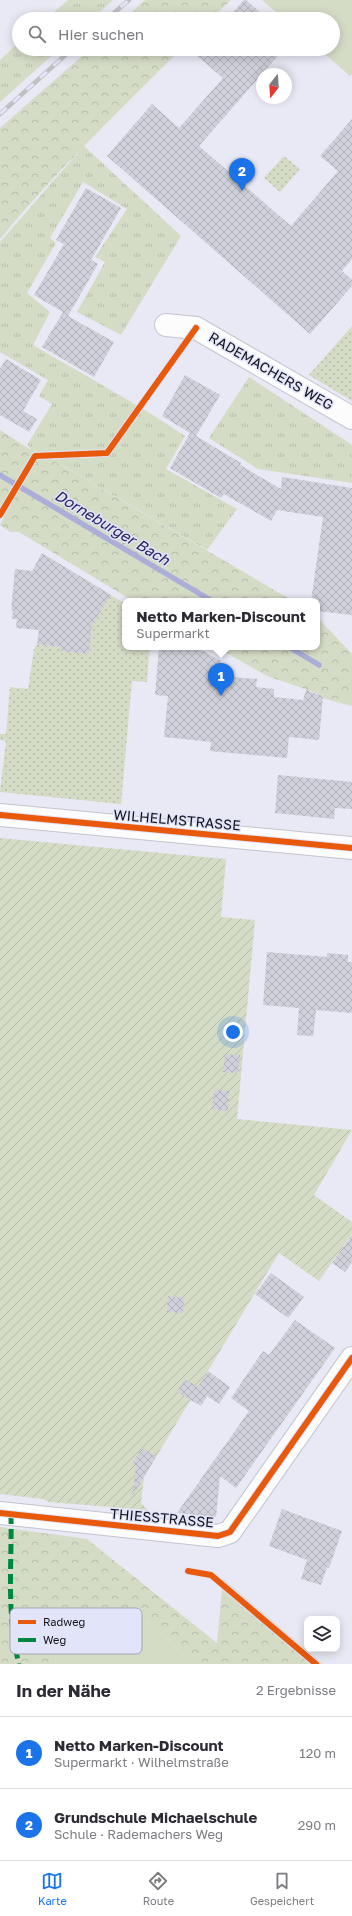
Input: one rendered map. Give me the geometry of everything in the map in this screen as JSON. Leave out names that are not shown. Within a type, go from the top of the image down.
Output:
[{"type":"street","name":"RADEMACHERS WEG","points":[[166,326],[196,328],[352,418]]},
{"type":"street","name":"WILHELMSTRASSE","points":[[0,816],[352,848]]},
{"type":"street","name":"THIESSTRASSE","points":[[0,1513],[218,1536],[230,1532],[352,1358]]},
{"type":"green space","points":[[68,0],[113,0],[100,12],[54,12]]},
{"type":"green space","points":[[145,0],[231,0],[218,12],[132,12]]},
{"type":"green space","points":[[262,0],[352,0],[352,74],[350,76],[327,56],[340,56],[340,12],[276,12]]},
{"type":"green space","points":[[12,49],[12,56],[51,56],[0,102],[0,60]]},
{"type":"green space","points":[[82,56],[174,56],[111,118],[43,189],[0,239],[0,128]]},
{"type":"green space","points":[[84,146],[181,236],[121,335],[77,312],[105,262],[95,257],[127,209],[83,182],[50,238],[56,243],[27,293],[50,312],[33,345],[129,401],[185,436],[166,469],[237,509],[207,550],[27,445],[52,404],[39,396],[48,380],[0,352],[0,242]]},
{"type":"green space","points":[[284,156],[300,169],[280,192],[264,178]]},
{"type":"green space","points":[[352,326],[352,401],[309,375]]},
{"type":"green space","points":[[249,377],[352,445],[352,483],[258,469],[209,438]]},
{"type":"green space","points":[[0,430],[31,450],[27,445],[288,598],[128,598],[19,532],[10,532],[0,525],[4,517],[0,514]]},
{"type":"green space","points":[[111,595],[122,602],[122,650],[150,650],[147,682],[132,681],[121,804],[0,792],[6,741],[0,740],[0,734],[6,734],[10,687],[28,689],[34,649],[37,644],[61,647],[61,651],[89,654],[92,625]]},
{"type":"green space","points":[[320,620],[352,654],[352,706],[322,698],[322,695],[267,676],[221,650],[320,650]]},
{"type":"green space","points":[[0,838],[226,859],[221,917],[255,920],[237,1119],[352,1130],[314,1195],[352,1222],[352,1234],[319,1281],[279,1253],[144,1477],[141,1503],[148,1510],[49,1502],[43,1499],[0,1494]]},
{"type":"green space","points":[[0,1527],[87,1539],[217,1643],[223,1579],[304,1648],[304,1652],[309,1652],[323,1664],[194,1664],[146,1620],[142,1620],[142,1608],[10,1608],[10,1654],[55,1654],[56,1664],[0,1664]]},
{"type":"green space","points":[[142,1620],[146,1620],[194,1664],[56,1664],[55,1654],[142,1654]]},
{"type":"building","points":[[244,0],[246,0],[260,12],[233,12]]},
{"type":"building","points":[[197,56],[278,56],[267,68],[256,68],[256,81],[199,146],[291,226],[338,171],[320,156],[352,119],[352,259],[342,271],[352,280],[352,286],[310,334],[107,156],[152,104],[179,128],[223,78]]},
{"type":"building","points":[[86,188],[121,208],[91,260],[98,264],[68,316],[114,342],[94,377],[42,347],[63,312],[34,295],[64,244],[56,240]]},
{"type":"building","points":[[6,359],[41,380],[23,411],[37,419],[29,432],[0,415],[0,369]]},
{"type":"building","points":[[185,375],[220,395],[196,436],[241,463],[240,465],[281,489],[282,477],[352,488],[352,615],[320,611],[320,598],[311,598],[323,517],[277,510],[271,521],[224,494],[221,498],[170,468],[190,433],[162,416]]},
{"type":"building","points":[[42,553],[111,595],[92,625],[89,654],[60,651],[61,647],[37,644],[39,630],[16,628],[17,619],[12,619],[13,610],[11,611],[15,569],[32,571]]},
{"type":"building","points":[[159,650],[201,650],[221,661],[220,676],[257,679],[256,687],[274,689],[274,697],[303,700],[306,690],[323,696],[319,740],[289,737],[287,758],[210,751],[211,742],[164,737],[168,696],[155,695]]},
{"type":"building","points":[[278,775],[352,782],[352,809],[335,808],[334,819],[275,813]]},
{"type":"building","points":[[267,952],[327,957],[327,953],[348,955],[348,962],[352,962],[352,1013],[316,1010],[313,1036],[297,1035],[299,1008],[263,1005]]},
{"type":"building","points":[[225,1054],[240,1055],[238,1073],[223,1072]]},
{"type":"building","points":[[214,1090],[229,1091],[228,1111],[212,1109]]},
{"type":"building","points":[[352,1235],[352,1262],[345,1272],[332,1263]]},
{"type":"building","points":[[271,1273],[304,1297],[288,1318],[255,1294]]},
{"type":"building","points":[[168,1296],[184,1298],[183,1313],[167,1312]]},
{"type":"building","points":[[295,1320],[335,1348],[236,1488],[220,1476],[216,1517],[177,1513],[249,1411],[231,1398],[263,1351],[269,1355]]},
{"type":"building","points":[[208,1371],[230,1387],[219,1404],[207,1396],[201,1406],[177,1392],[185,1379],[198,1387]]},
{"type":"building","points":[[142,1448],[156,1457],[132,1497],[136,1466],[132,1464]]},
{"type":"building","points":[[282,1509],[342,1531],[329,1568],[327,1567],[321,1585],[301,1579],[307,1560],[269,1546]]},
{"type":"waterway","name":"Dorneburger Bach","points":[[0,475],[207,598]]},
{"type":"waterway","name":"Dorneburger Bach","points":[[294,650],[319,665]]},
{"type":"railway","points":[[115,12],[129,0]]},
{"type":"railway","points":[[0,114],[64,56]]},
{"type":"marked path","points":[[11,1514],[11,1608]]},
{"type":"marked path","points":[[17,1654],[19,1664]]},
{"type":"cycle path","points":[[0,515],[35,456],[107,453],[196,328]]},
{"type":"cycle path","points":[[0,815],[352,848]]},
{"type":"cycle path","points":[[0,1513],[218,1536],[230,1532],[352,1358]]},
{"type":"cycle path","points":[[188,1571],[211,1575],[316,1664]]},
{"type":"place","name":"Grundschule Michaelschule","points":[[242,191]]},
{"type":"place","name":"Netto Marken-Discount","points":[[221,696]]}]
